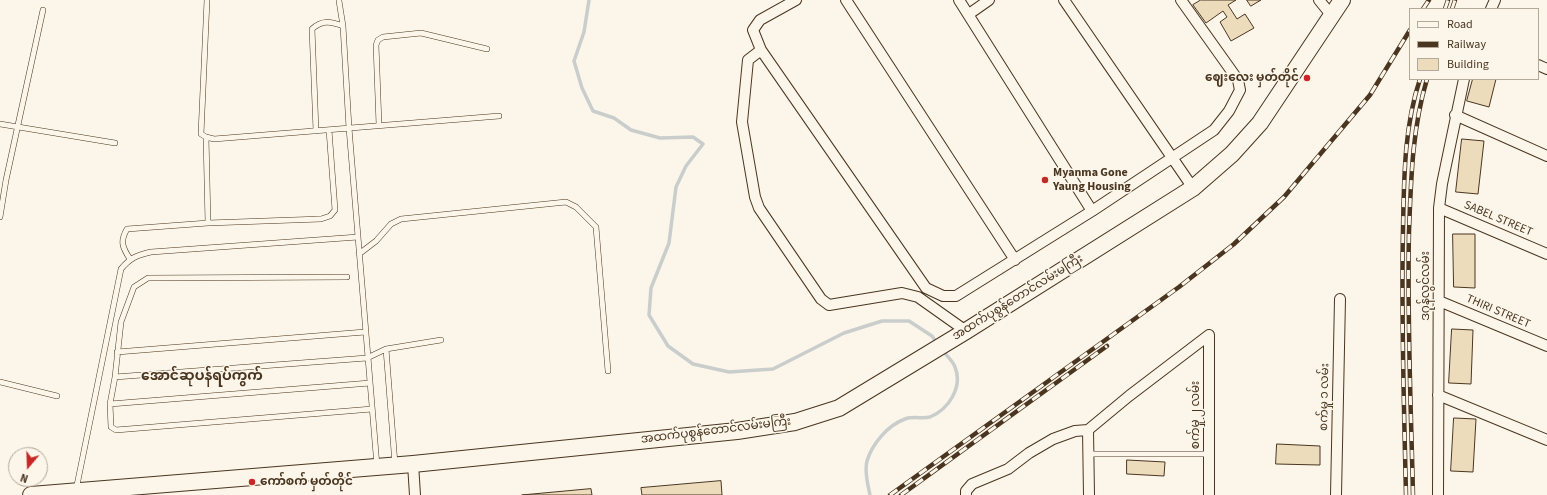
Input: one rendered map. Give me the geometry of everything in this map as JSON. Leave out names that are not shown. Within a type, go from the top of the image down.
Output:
[{"type":"main road","name":"အထက်ပုစွန်တောင်လမ်းမကြီး","points":[[31,495],[413,464],[737,431],[795,422],[839,408],[966,331],[1194,188],[1232,154],[1260,123],[1342,0]]},
{"type":"street","points":[[796,0],[760,20],[753,30],[761,50],[926,288],[943,296],[956,296],[1015,260],[1172,159],[1214,130],[1229,111],[1240,90],[1238,80],[1181,0]]},
{"type":"street","points":[[846,0],[1015,260]]},
{"type":"street","points":[[959,0],[1092,211]]},
{"type":"street","points":[[969,14],[989,0]]},
{"type":"street","points":[[1064,0],[1172,159],[1194,188]]},
{"type":"street","points":[[1319,0],[1332,16]]},
{"type":"street","points":[[761,50],[748,60],[742,122],[755,198],[759,208],[821,299],[828,305],[902,293],[918,297],[966,331]]},
{"type":"street","name":"ဒဂုန်လွင်လမ်း","points":[[1441,494],[1438,395],[1440,208],[1442,184],[1455,115],[1464,80]]},
{"type":"street","points":[[1455,115],[1547,156]]},
{"type":"street","name":"SABEL STREET","points":[[1440,208],[1547,254]]},
{"type":"street","name":"စက်မှု ၁ လမ်း","points":[[1336,495],[1340,299]]},
{"type":"street","name":"THIRI STREET","points":[[1439,301],[1547,346]]},
{"type":"street","name":"စက်မှု ၂ လမ်း","points":[[1088,430],[1129,396],[1209,335],[1209,495]]},
{"type":"street","points":[[1438,395],[1547,440]]},
{"type":"street","points":[[966,495],[966,491],[972,484],[1008,469],[1029,453],[1053,439],[1075,431],[1088,430],[1090,454],[1089,495]]},
{"type":"street","points":[[413,464],[415,495]]},
{"type":"lane","points":[[207,0],[201,134],[206,137],[214,139],[499,116]]},
{"type":"lane","points":[[339,1],[343,26],[349,128],[377,466]]},
{"type":"lane","points":[[0,217],[17,127],[43,10]]},
{"type":"lane","points":[[316,131],[312,29],[320,22],[343,26]]},
{"type":"lane","points":[[379,125],[376,45],[378,40],[383,37],[421,33],[487,49]]},
{"type":"lane","points":[[0,124],[115,143]]},
{"type":"lane","points":[[130,259],[122,247],[122,238],[127,229],[208,223],[322,219],[330,216],[335,210],[329,130]]},
{"type":"lane","points":[[206,137],[208,223]]},
{"type":"lane","points":[[0,179],[6,180]]},
{"type":"lane","points":[[359,254],[376,241],[391,224],[401,219],[566,202],[576,207],[596,227],[608,371]]},
{"type":"lane","points":[[76,492],[103,351],[121,269],[130,259],[138,254],[151,252],[358,237]]},
{"type":"lane","points":[[347,277],[148,278],[134,287],[130,294],[121,322],[115,377],[110,404],[110,422],[111,427],[116,430],[372,409]]},
{"type":"lane","points":[[117,352],[365,332]]},
{"type":"lane","points":[[115,377],[367,358],[386,349],[441,340]]},
{"type":"lane","points":[[386,349],[395,465]]},
{"type":"lane","points":[[0,382],[57,396]]},
{"type":"lane","points":[[110,404],[370,383]]},
{"type":"lane","points":[[1090,454],[1209,454]]},
{"type":"building","points":[[1201,0],[1236,0],[1228,5],[1237,19],[1245,14],[1254,28],[1231,41],[1220,22],[1227,17],[1223,11],[1206,23],[1193,5]]},
{"type":"building","points":[[1247,0],[1261,0],[1251,6]]},
{"type":"building","points":[[1473,80],[1496,80],[1489,107],[1467,101]]},
{"type":"building","points":[[1462,139],[1484,141],[1478,194],[1456,192]]},
{"type":"building","points":[[1453,234],[1475,234],[1475,288],[1454,287]]},
{"type":"building","points":[[1452,329],[1473,330],[1471,384],[1449,383]]},
{"type":"building","points":[[1454,418],[1476,419],[1473,472],[1451,471]]},
{"type":"building","points":[[1277,444],[1320,446],[1320,465],[1276,464]]},
{"type":"building","points":[[1127,460],[1165,462],[1164,476],[1127,474]]},
{"type":"building","points":[[721,481],[722,495],[642,495],[641,488]]},
{"type":"building","points":[[591,489],[592,495],[522,495]]},
{"type":"waterway","points":[[589,0],[584,32],[574,61],[582,88],[593,111],[614,118],[631,130],[660,138],[693,137],[703,144],[686,166],[676,187],[669,243],[651,288],[649,315],[668,346],[693,364],[729,372],[773,369],[844,333],[882,321],[909,321],[932,336],[937,343]]},
{"type":"waterway","points":[[870,495],[867,483],[866,465],[869,455],[877,442],[887,430],[905,419],[927,418],[937,413],[948,403],[956,390],[957,375],[955,367],[942,350]]},
{"type":"railway","points":[[1424,8],[1429,0]]},
{"type":"railway","points":[[1445,8],[1448,0]]},
{"type":"railway","points":[[1452,8],[1455,0]]},
{"type":"railway","points":[[890,495],[1179,287],[1234,244],[1284,197],[1370,95],[1409,32]]},
{"type":"railway","points":[[1406,495],[1402,262],[1404,191],[1408,134],[1420,80]]},
{"type":"railway","points":[[1413,495],[1409,330],[1409,232],[1415,136],[1427,80]]},
{"type":"railway","points":[[901,495],[1107,346]]},
{"type":"place","name":"ဈေးလေး မှတ်တိုင်","points":[[1307,78]]},
{"type":"place","name":"Myanma Gone Yaung Housing","points":[[1045,180]]},
{"type":"place","name":"ကော်စက် မှတ်တိုင်","points":[[252,482]]},
{"type":"district","name":"အောင်ဆုပန်ရပ်ကွက်","points":[[202,377]]}]
